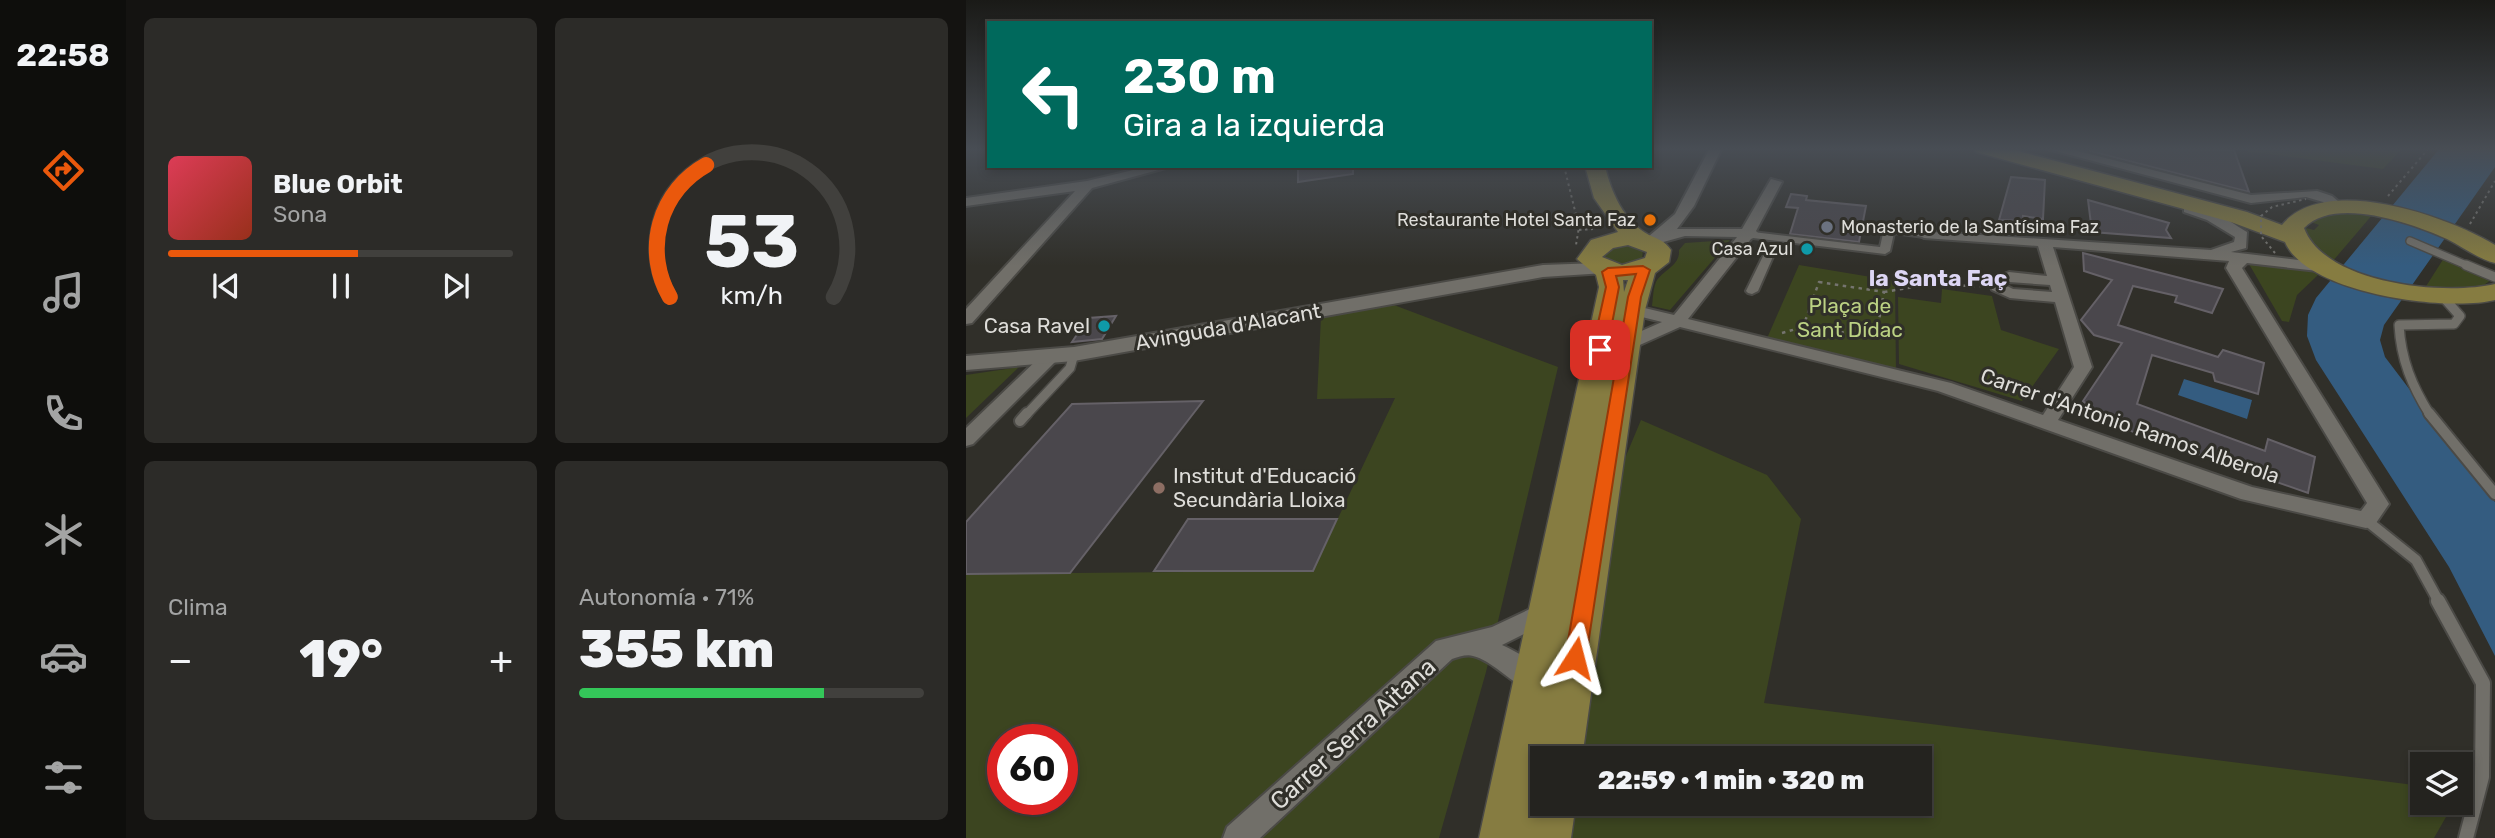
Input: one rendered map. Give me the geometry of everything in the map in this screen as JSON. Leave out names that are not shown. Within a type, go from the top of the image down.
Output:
[{"type":"main road","points":[[1504,838],[1612,287],[1596,247],[1584,187]]},
{"type":"main road","points":[[1601,187],[1620,225],[1651,247]]},
{"type":"main road","points":[[2120,187],[2239,217],[2294,226],[2339,208],[2381,204],[2463,232],[2495,256]]},
{"type":"main road","points":[[2128,187],[2260,214],[2294,226],[2305,252],[2330,268],[2379,287],[2444,299],[2477,297],[2495,292]]},
{"type":"main road","points":[[1596,247],[1616,239],[1651,247]]},
{"type":"main road","points":[[1596,247],[1651,247]]},
{"type":"main road","points":[[1561,746],[1630,327],[1651,247]]},
{"type":"main road","points":[[1546,838],[1550,816]]},
{"type":"street","points":[[966,202],[1072,187]]},
{"type":"street","points":[[966,319],[1085,187]]},
{"type":"street","points":[[1651,247],[1671,229],[1695,187]]},
{"type":"street","points":[[1630,327],[1677,322],[1750,234],[1773,187]]},
{"type":"street","points":[[2115,187],[2212,217],[2242,235],[2241,245],[2235,249],[2198,253]]},
{"type":"street","points":[[2179,187],[2203,202]]},
{"type":"street","points":[[2196,187],[2263,201],[2283,199],[2291,193],[2309,193],[2339,208]]},
{"type":"street","points":[[1651,247],[1707,234],[1750,234],[1885,251],[1889,229],[1924,234],[2198,253],[2240,263],[2330,268]]},
{"type":"street","points":[[2044,242],[2083,368],[2047,423]]},
{"type":"street","name":"Avinguda d'Alacant","points":[[966,363],[1074,355],[1543,271],[1596,247]]},
{"type":"street","points":[[1752,291],[1770,252]]},
{"type":"street","points":[[2240,263],[2378,504],[2366,520]]},
{"type":"street","points":[[2056,281],[2009,277],[1997,280],[1998,287],[2010,293],[2061,298]]},
{"type":"street","name":"Carrer d'Antonio Ramos Alberola","points":[[1630,327],[1677,322],[1944,387],[2249,494],[2366,520]]},
{"type":"street","points":[[966,439],[1051,356]]},
{"type":"street","name":"Carrer Serra Aitana","points":[[1238,838],[1446,649],[1474,644],[1518,630],[1550,609]]},
{"type":"street","points":[[1474,644],[1510,661],[1535,683]]},
{"type":"lane","points":[[2410,241],[2495,276]]},
{"type":"lane","points":[[2444,299],[2460,316],[2454,324],[2399,325],[2398,340],[2406,375],[2435,421],[2495,494]]},
{"type":"lane","points":[[1020,421],[1070,368],[1074,355]]},
{"type":"lane","points":[[2366,520],[2416,560],[2483,683],[2482,778],[2466,838]]},
{"type":"path","points":[[2381,204],[2395,187]]},
{"type":"path","points":[[2463,232],[2491,187]]},
{"type":"path","points":[[2272,207],[2294,226],[2261,236],[2261,216],[2272,207]]},
{"type":"path","points":[[1804,327],[1819,282],[1884,292],[1925,285],[1998,287]]},
{"type":"path","points":[[1780,333],[1804,327],[1876,337],[1884,292]]},
{"type":"green space","points":[[2333,214],[2373,214],[2332,262],[2322,256],[2306,233],[2306,228],[2314,230],[2319,225],[2311,222]]},
{"type":"green space","points":[[1730,240],[1670,310],[1652,306],[1656,282],[1677,260],[1679,250],[1685,243]]},
{"type":"green space","points":[[1626,244],[1643,249],[1642,260],[1623,266],[1601,259],[1606,248]]},
{"type":"green space","points":[[2444,258],[2491,280],[2481,287],[2423,291]]},
{"type":"green space","points":[[2249,264],[2308,269],[2318,275],[2297,295],[2289,322],[2282,321]]},
{"type":"green space","name":"Plaça de Sant Dídac","points":[[1799,265],[1895,281],[1896,374],[1765,343]]},
{"type":"green space","points":[[1942,289],[1992,296],[2001,330],[2059,349],[2022,401],[1899,364],[1898,297],[1941,303]]},
{"type":"green space","points":[[1394,305],[1558,367],[1486,672],[1439,838],[966,838],[966,574],[1313,571],[1395,398],[1317,399],[1321,317]]},
{"type":"green space","points":[[1019,367],[966,418],[966,375]]},
{"type":"green space","points":[[1641,420],[1767,475],[1801,519],[1764,703],[2410,784],[2410,815],[2447,815],[2434,838],[1568,838],[1571,816],[1932,816],[1932,746],[1581,746],[1613,487]]},
{"type":"water","points":[[2408,187],[2481,187],[2384,325],[2380,340],[2385,357],[2495,502],[2495,656],[2449,567],[2316,360],[2307,336],[2308,315],[2316,298]]},
{"type":"water","points":[[2184,379],[2252,400],[2247,419],[2178,395]]},
{"type":"building","points":[[2008,187],[2045,187],[2043,219],[2023,216],[2023,221],[1999,220]]},
{"type":"building","points":[[2230,187],[2247,187],[2249,192]]},
{"type":"building","name":"Monasterio de la Santísima Faz","points":[[1791,194],[1807,196],[1806,200],[1866,206],[1859,242],[1790,234],[1798,208],[1786,207]]},
{"type":"building","points":[[2088,200],[2169,223],[2166,230],[2171,238],[2092,232]]},
{"type":"building","points":[[2083,253],[2223,289],[2212,313],[2175,302],[2177,296],[2133,286],[2118,325],[2218,357],[2223,350],[2264,363],[2258,394],[2215,381],[2213,373],[2152,355],[2137,404],[2265,451],[2268,439],[2315,457],[2308,493],[2105,422],[2083,401],[2122,343],[2094,335],[2081,320],[2112,280],[2084,271]]},
{"type":"building","name":"Casa Ravel","points":[[1116,316],[1102,339],[1072,342],[1088,318]]},
{"type":"building","points":[[1203,401],[1070,573],[966,574],[966,522],[1072,404]]},
{"type":"building","points":[[1188,519],[1337,519],[1313,571],[1154,571]]},
{"type":"tunnel","points":[[1770,252],[1774,242]]},
{"type":"place","name":"Restaurante Hotel Santa Faz","points":[[1650,220]]},
{"type":"place","name":"Monasterio de la Santísima Faz","points":[[1827,227]]},
{"type":"place","name":"Casa Azul","points":[[1807,249]]},
{"type":"place","name":"Casa Ravel","points":[[1104,326]]},
{"type":"place","name":"Institut d'Educació Secundària Lloixa","points":[[1159,488]]},
{"type":"district","name":"la Santa Faç","points":[[1938,278]]},
{"type":"route","points":[[1575,658],[1635,297],[1643,270],[1623,274],[1608,272],[1612,287],[1600,350]]}]
